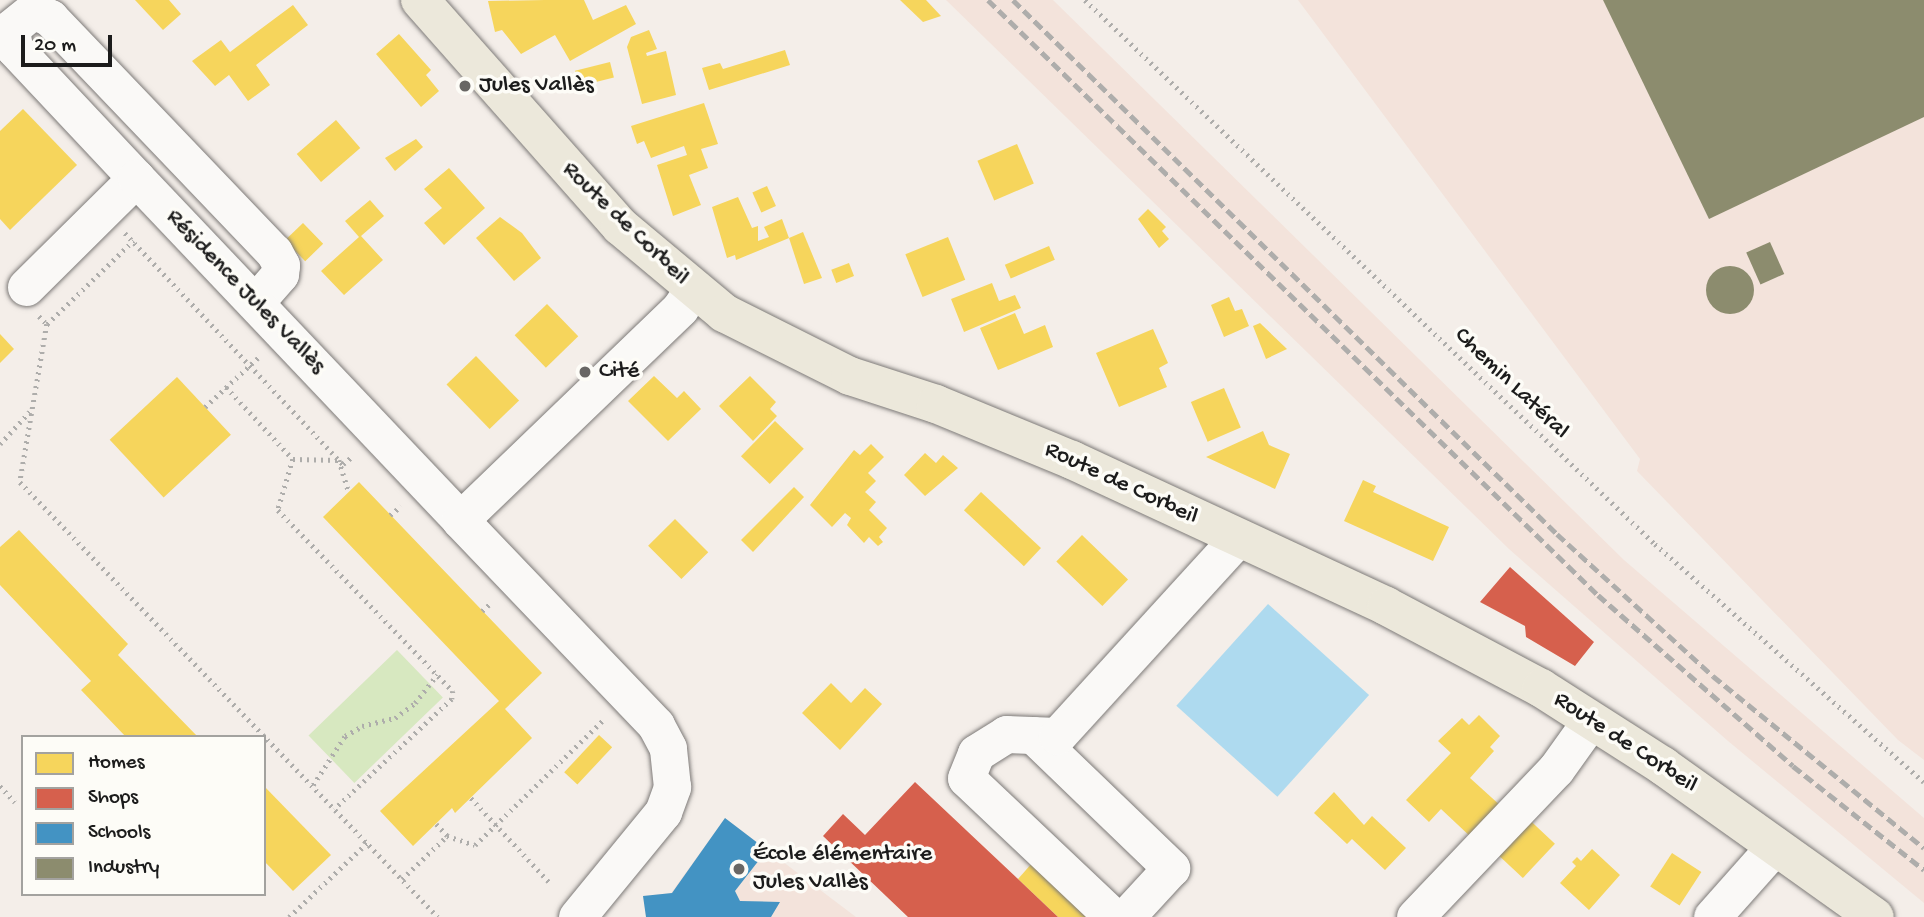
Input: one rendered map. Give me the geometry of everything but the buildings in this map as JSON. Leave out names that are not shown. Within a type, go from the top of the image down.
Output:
[{"type":"main road","name":"Route de Corbeil","points":[[420,0],[588,192],[692,290],[801,355],[1021,437],[1386,606],[1541,688],[1875,917]]},
{"type":"street","name":"Résidence Jules Vallès","points":[[256,302],[277,282],[281,265],[274,251],[50,18],[33,10],[11,28],[15,48],[656,725],[668,748],[672,787],[663,812],[577,917]]},
{"type":"street","points":[[26,287],[136,178]]},
{"type":"street","points":[[460,520],[680,308],[692,290]]},
{"type":"street","points":[[1112,917],[966,778],[976,753],[1006,734],[1057,736],[1238,538]]},
{"type":"street","points":[[1415,917],[1556,769],[1591,720]]},
{"type":"street","points":[[1033,735],[1171,868],[1126,917]]},
{"type":"street","points":[[1712,917],[1775,846]]},
{"type":"path","name":"Chemin Latéral","points":[[1085,0],[1654,544],[1924,782]]},
{"type":"path","points":[[136,178],[115,223],[339,460],[344,464],[357,452],[366,463]]},
{"type":"path","points":[[133,241],[47,324],[20,482],[265,735]]},
{"type":"path","points":[[26,287],[19,296],[47,324]]},
{"type":"path","points":[[205,407],[269,347]]},
{"type":"path","points":[[226,387],[293,459],[339,460]]},
{"type":"path","points":[[0,444],[31,410]]},
{"type":"path","points":[[293,459],[278,510],[453,691],[452,699],[335,809]]},
{"type":"path","points":[[339,460],[349,492]]},
{"type":"path","points":[[395,493],[414,513]]},
{"type":"path","points":[[390,515],[404,503]]},
{"type":"path","points":[[486,590],[504,609]]},
{"type":"path","points":[[482,611],[495,599]]},
{"type":"path","points":[[313,785],[345,736],[362,726],[395,718],[415,703],[438,675]]},
{"type":"path","points":[[436,824],[447,836],[475,845],[612,710]]},
{"type":"path","points":[[266,736],[438,917]]},
{"type":"path","points":[[0,786],[15,802]]},
{"type":"path","points":[[471,798],[549,882]]},
{"type":"path","points":[[402,879],[447,836]]},
{"type":"path","points":[[289,917],[366,843]]},
{"type":"shaded area","points":[[946,0],[1053,0],[1624,560],[1924,818],[1924,903],[1728,741],[1509,549]]},
{"type":"shaded area","points":[[1298,0],[1924,0],[1924,760],[1898,740],[1637,471],[1640,459]]},
{"type":"shaded area","name":"École élémentaire Jules Vallès","points":[[725,818],[856,917],[646,917],[643,896],[671,893]]},
{"type":"green space","points":[[397,650],[443,697],[354,783],[309,735]]},
{"type":"water","points":[[1268,604],[1369,695],[1277,797],[1176,706]]},
{"type":"railway","points":[[988,0],[1598,595],[1793,766],[1924,870]]},
{"type":"railway","points":[[1013,0],[1557,534],[1713,676],[1924,848]]},
{"type":"place","name":"Jules Vallès","points":[[465,86]]},
{"type":"place","name":"Cité","points":[[585,372]]},
{"type":"place","name":"École élémentaire Jules Vallès","points":[[739,869]]}]
